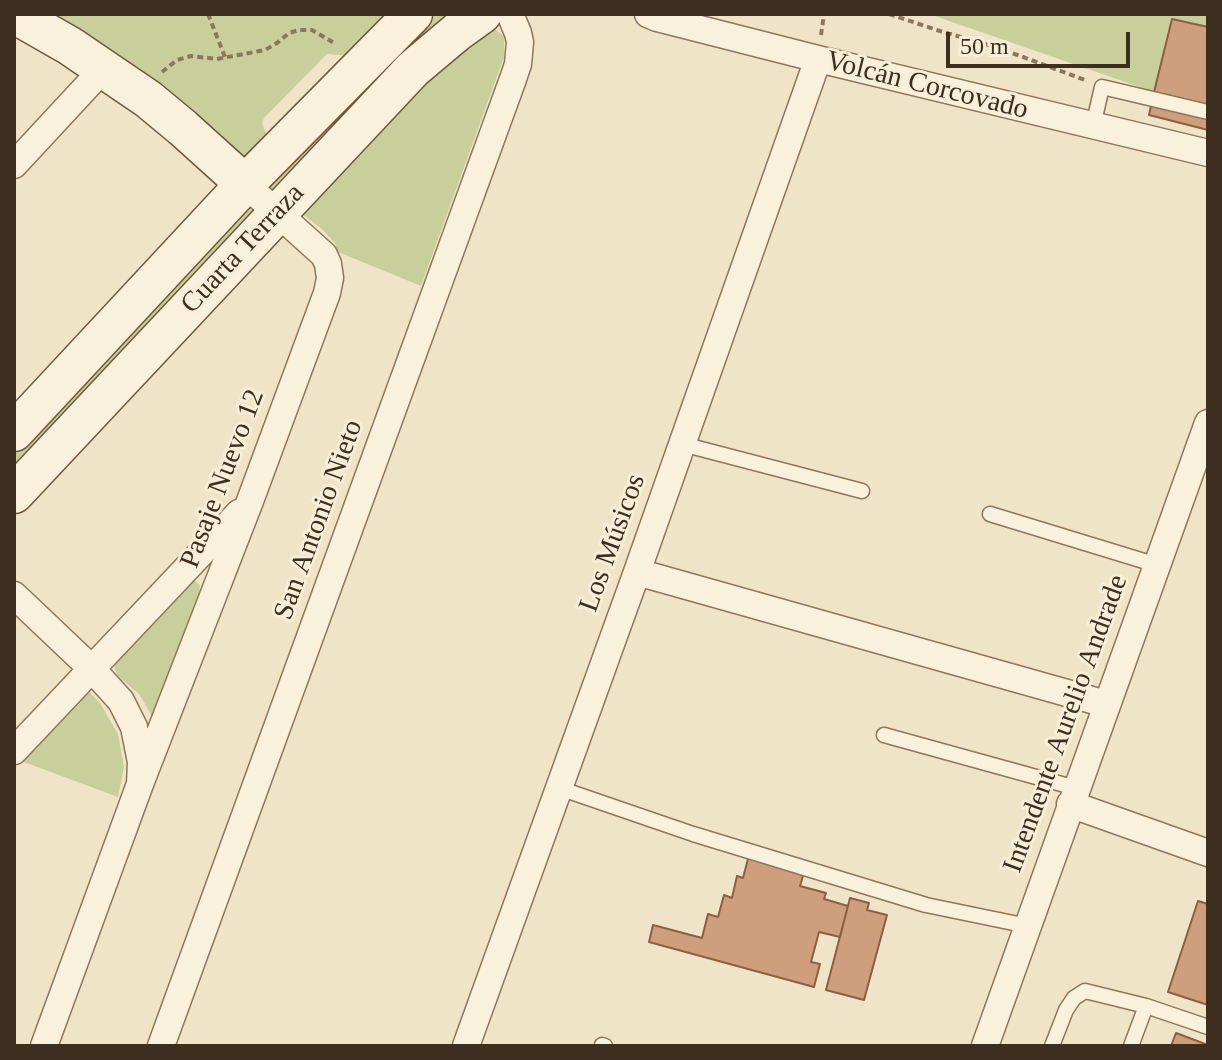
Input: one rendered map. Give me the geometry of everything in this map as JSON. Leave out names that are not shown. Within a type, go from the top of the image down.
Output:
[{"type":"main road","points":[[14,14],[104,68],[148,99],[245,184]]},
{"type":"main road","name":"Cuarta Terraza","points":[[14,432],[245,184],[413,14]]},
{"type":"main road","name":"Cuarta Terraza","points":[[14,494],[413,69],[482,14]]},
{"type":"street","name":"San Antonio Nieto","points":[[161,1046],[513,79],[520,42],[510,14]]},
{"type":"street","name":"Volcán Corcovado","points":[[648,14],[818,59],[1208,153]]},
{"type":"street","name":"Los Músicos","points":[[466,1046],[818,59]]},
{"type":"street","points":[[14,165],[104,68]]},
{"type":"street","points":[[245,184],[276,213]]},
{"type":"street","name":"Pasaje Nuevo 12","points":[[44,1046],[327,293],[330,278],[324,255],[276,213]]},
{"type":"street","name":"Intendente Aurelio Andrade","points":[[985,1046],[1208,423]]},
{"type":"street","points":[[14,751],[250,501]]},
{"type":"street","points":[[637,572],[1106,704]]},
{"type":"street","points":[[14,595],[121,701],[134,727],[141,762],[140,784]]},
{"type":"street","points":[[1073,796],[1208,853]]},
{"type":"lane","points":[[1093,126],[1102,87],[1208,112]]},
{"type":"lane","points":[[682,444],[862,491]]},
{"type":"lane","points":[[990,514],[1157,565]]},
{"type":"lane","points":[[884,735],[1073,796]]},
{"type":"lane","points":[[559,788],[693,834],[926,905],[1028,926]]},
{"type":"lane","points":[[1052,1046],[1066,1010],[1074,998],[1085,991],[1146,1006],[1208,1027]]},
{"type":"lane","points":[[1131,1046],[1146,1006]]},
{"type":"path","points":[[208,14],[225,57]]},
{"type":"path","points":[[889,14],[996,47],[1102,87]]},
{"type":"path","points":[[148,99],[158,77],[177,60],[191,56],[217,59],[265,50],[289,33],[299,30],[312,30],[336,44]]},
{"type":"green space","points":[[40,14],[394,14],[350,56],[327,54],[264,118],[262,124],[267,135],[247,160],[238,158]]},
{"type":"green space","points":[[437,14],[460,14],[272,192],[267,186],[416,30]]},
{"type":"green space","points":[[929,14],[1208,14],[1208,27],[1172,19],[1154,92]]},
{"type":"green space","points":[[493,28],[504,36],[504,57],[421,286],[338,252],[335,243],[322,229],[297,210],[416,82]]},
{"type":"green space","points":[[245,206],[254,212],[14,478],[14,453]]},
{"type":"green space","points":[[195,581],[200,585],[199,594],[156,714],[152,716],[139,694],[119,677],[115,665]]},
{"type":"green space","points":[[85,688],[100,703],[118,734],[124,767],[118,797],[16,759]]},
{"type":"building","points":[[1172,19],[1208,27],[1208,105],[1154,92]]},
{"type":"building","points":[[1154,92],[1208,105],[1208,130],[1149,115]]},
{"type":"building","points":[[749,855],[805,869],[800,886],[826,893],[824,899],[848,906],[840,937],[819,932],[811,962],[820,964],[814,987],[649,942],[653,925],[702,938],[708,914],[718,917],[724,895],[732,898],[737,876],[743,878]]},
{"type":"building","points":[[850,898],[869,903],[867,910],[887,915],[864,1000],[826,990]]},
{"type":"building","points":[[1198,901],[1208,904],[1208,1005],[1168,992]]},
{"type":"building","points":[[1176,1033],[1208,1045],[1208,1046],[1171,1046]]}]
